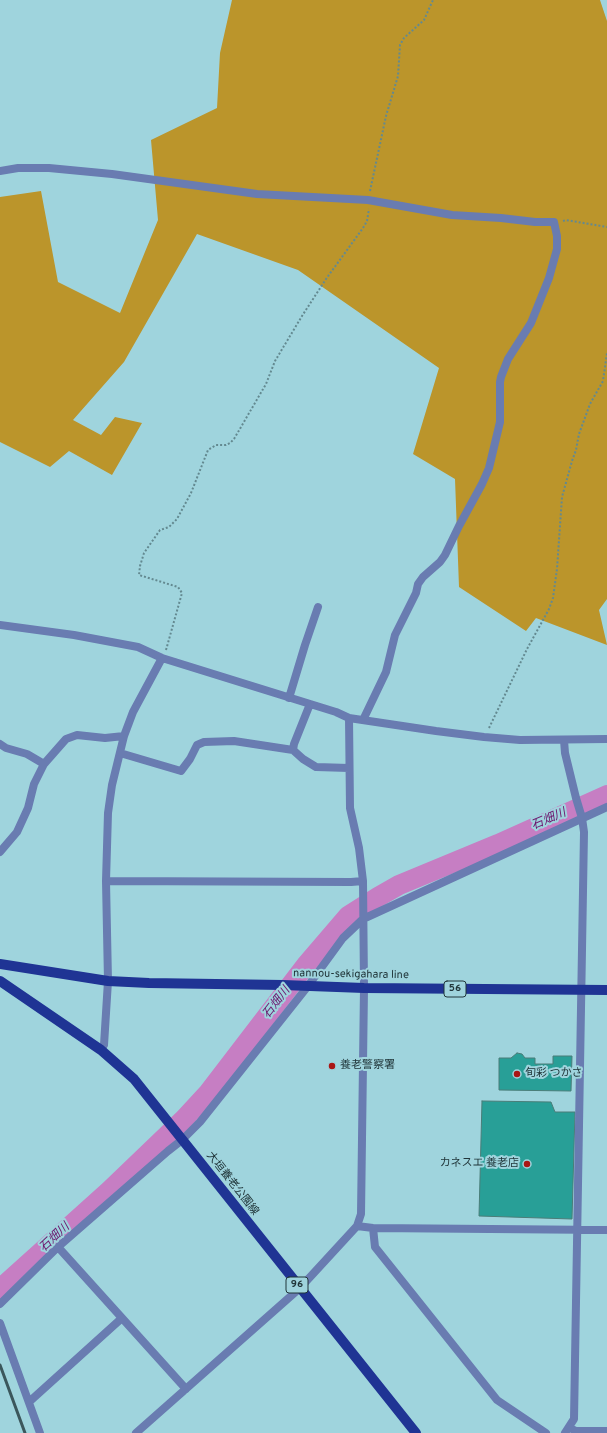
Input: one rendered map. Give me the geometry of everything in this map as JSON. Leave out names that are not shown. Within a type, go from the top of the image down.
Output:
[{"type":"main road","name":"nannou-sekigahara line","points":[[0,964],[108,981],[149,983],[364,988],[607,990]]},
{"type":"main road","name":"大垣養老公園線","points":[[0,981],[101,1050],[134,1079],[413,1432]]},
{"type":"street","points":[[0,171],[18,168],[49,168],[112,174],[257,194],[368,200],[452,215],[502,218],[535,222],[554,222],[557,250],[549,278],[531,323],[508,359],[501,377],[500,422],[489,468],[445,555],[418,584],[416,593],[395,634],[386,672],[363,720]]},
{"type":"street","points":[[289,698],[318,607]]},
{"type":"street","points":[[0,624],[74,635],[138,647],[163,658],[336,712],[349,718],[484,737],[520,740],[607,739]]},
{"type":"street","points":[[101,1050],[104,1045],[108,981],[106,881],[108,813],[112,785],[124,736],[133,712],[163,658]]},
{"type":"street","points":[[294,750],[294,744],[310,704]]},
{"type":"street","points":[[136,1433],[300,1288],[357,1226],[361,1214],[364,988],[363,881],[359,848],[350,808],[349,718]]},
{"type":"street","points":[[0,852],[16,832],[28,808],[34,784],[44,764],[66,739],[77,735],[105,738],[124,736]]},
{"type":"street","points":[[120,753],[181,771],[190,759],[197,745],[204,742],[234,740],[294,750],[316,767],[349,768]]},
{"type":"street","points":[[564,740],[565,753],[584,832],[574,1419],[567,1430],[607,1431]]},
{"type":"street","points":[[0,744],[6,748],[27,754],[44,764]]},
{"type":"street","points":[[0,1304],[58,1248],[200,1122],[343,938],[363,916],[581,815],[607,807]]},
{"type":"street","points":[[106,881],[363,881]]},
{"type":"street","points":[[357,1226],[373,1228],[607,1230]]},
{"type":"street","points":[[373,1228],[375,1247],[497,1400],[546,1433]]},
{"type":"street","points":[[58,1248],[186,1389]]},
{"type":"street","points":[[29,1402],[122,1318]]},
{"type":"street","points":[[0,1323],[40,1433]]},
{"type":"path","points":[[163,658],[182,593],[178,587],[139,575],[144,553],[160,530],[168,527],[177,519],[191,493],[208,450],[216,446],[226,445],[234,439],[266,384],[275,361],[302,316],[367,221],[369,212],[368,200],[386,116],[398,76],[400,45],[404,38],[424,20],[433,0]]},
{"type":"path","points":[[554,222],[566,220],[607,226]]},
{"type":"path","points":[[484,737],[527,649],[549,609],[553,598],[557,569],[562,497],[576,450],[579,434],[590,404],[603,381],[607,353]]},
{"type":"shaded area","points":[[232,0],[600,0],[607,21],[607,599],[599,610],[607,645],[536,618],[526,631],[459,587],[455,479],[413,454],[439,368],[298,270],[197,234],[124,362],[73,420],[101,435],[115,417],[142,423],[112,475],[69,451],[50,467],[0,442],[0,197],[41,191],[58,282],[120,313],[158,220],[151,140],[217,108],[220,53]]},
{"type":"building","points":[[517,1053],[522,1054],[525,1058],[535,1058],[535,1064],[553,1064],[553,1056],[572,1056],[571,1091],[499,1090],[499,1058],[511,1058]]},
{"type":"building","name":"カネスエ 養老店","points":[[482,1101],[551,1102],[555,1112],[575,1112],[572,1219],[479,1216]]},
{"type":"waterway","name":"石畑川","points":[[0,1289],[109,1191],[184,1119],[208,1093],[306,965],[348,916],[399,885],[498,844],[607,795]]},
{"type":"railway","points":[[0,1365],[25,1433]]},
{"type":"place","name":"養老警察署","points":[[332,1066]]},
{"type":"place","name":"旬彩 つかさ","points":[[517,1074]]},
{"type":"place","name":"カネスエ 養老店","points":[[527,1164]]}]
